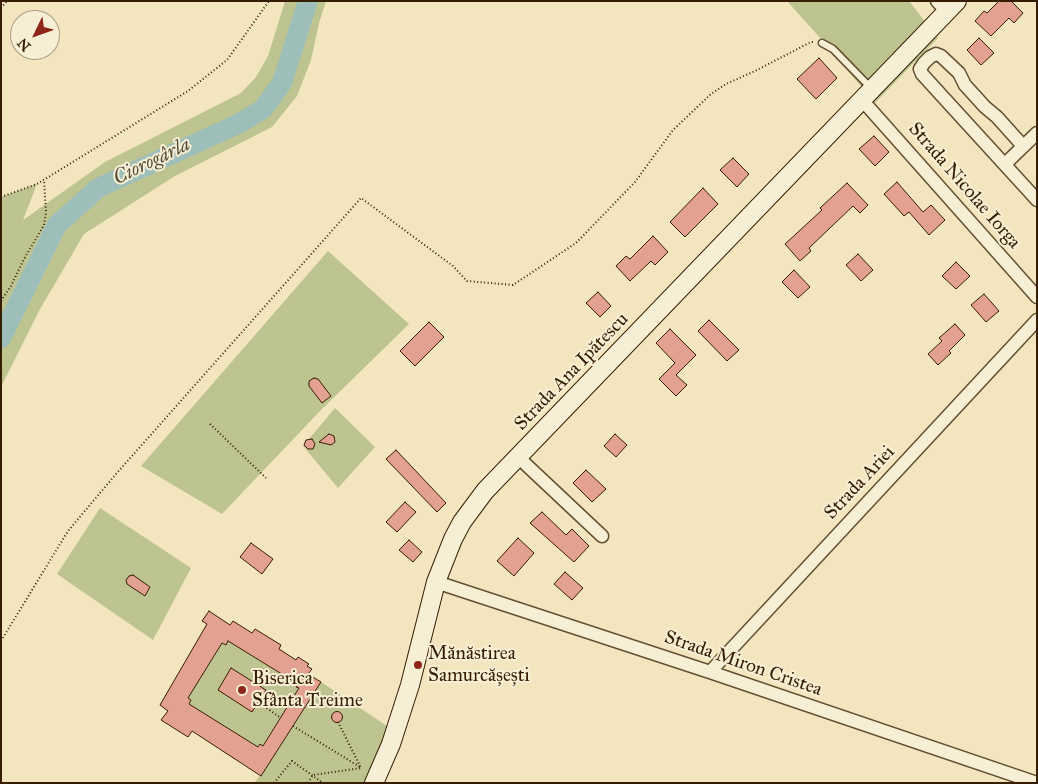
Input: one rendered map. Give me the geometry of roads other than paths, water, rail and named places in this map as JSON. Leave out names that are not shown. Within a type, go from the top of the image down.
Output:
[{"type":"main road","name":"Strada Ana Ipătescu","points":[[375,781],[410,685],[436,582],[462,522],[485,492],[518,457],[913,48],[947,5]]},
{"type":"street","points":[[913,48],[930,57]]},
{"type":"street","points":[[1023,146],[997,117],[985,107],[959,73],[948,62],[936,54],[930,57],[920,69],[922,74],[1037,200]]},
{"type":"street","name":"Strada Nicolae Iorga","points":[[868,95],[1037,297]]},
{"type":"street","points":[[1005,164],[1037,133]]},
{"type":"street","name":"Strada Ariei","points":[[710,672],[1037,320]]},
{"type":"street","points":[[518,457],[602,536]]},
{"type":"street","name":"Strada Miron Cristea","points":[[436,582],[710,672],[1037,783]]},
{"type":"lane","points":[[822,42],[833,49],[868,95]]},
{"type":"waterway","name":"Ciorogârla","points":[[1,338],[57,225],[98,188],[240,123],[263,109],[282,83],[308,1]]},
{"type":"place","name":"Mănăstirea Samurcășești","points":[[418,665]]},
{"type":"place","name":"Biserica Sfânta Treime","points":[[242,690]]}]
